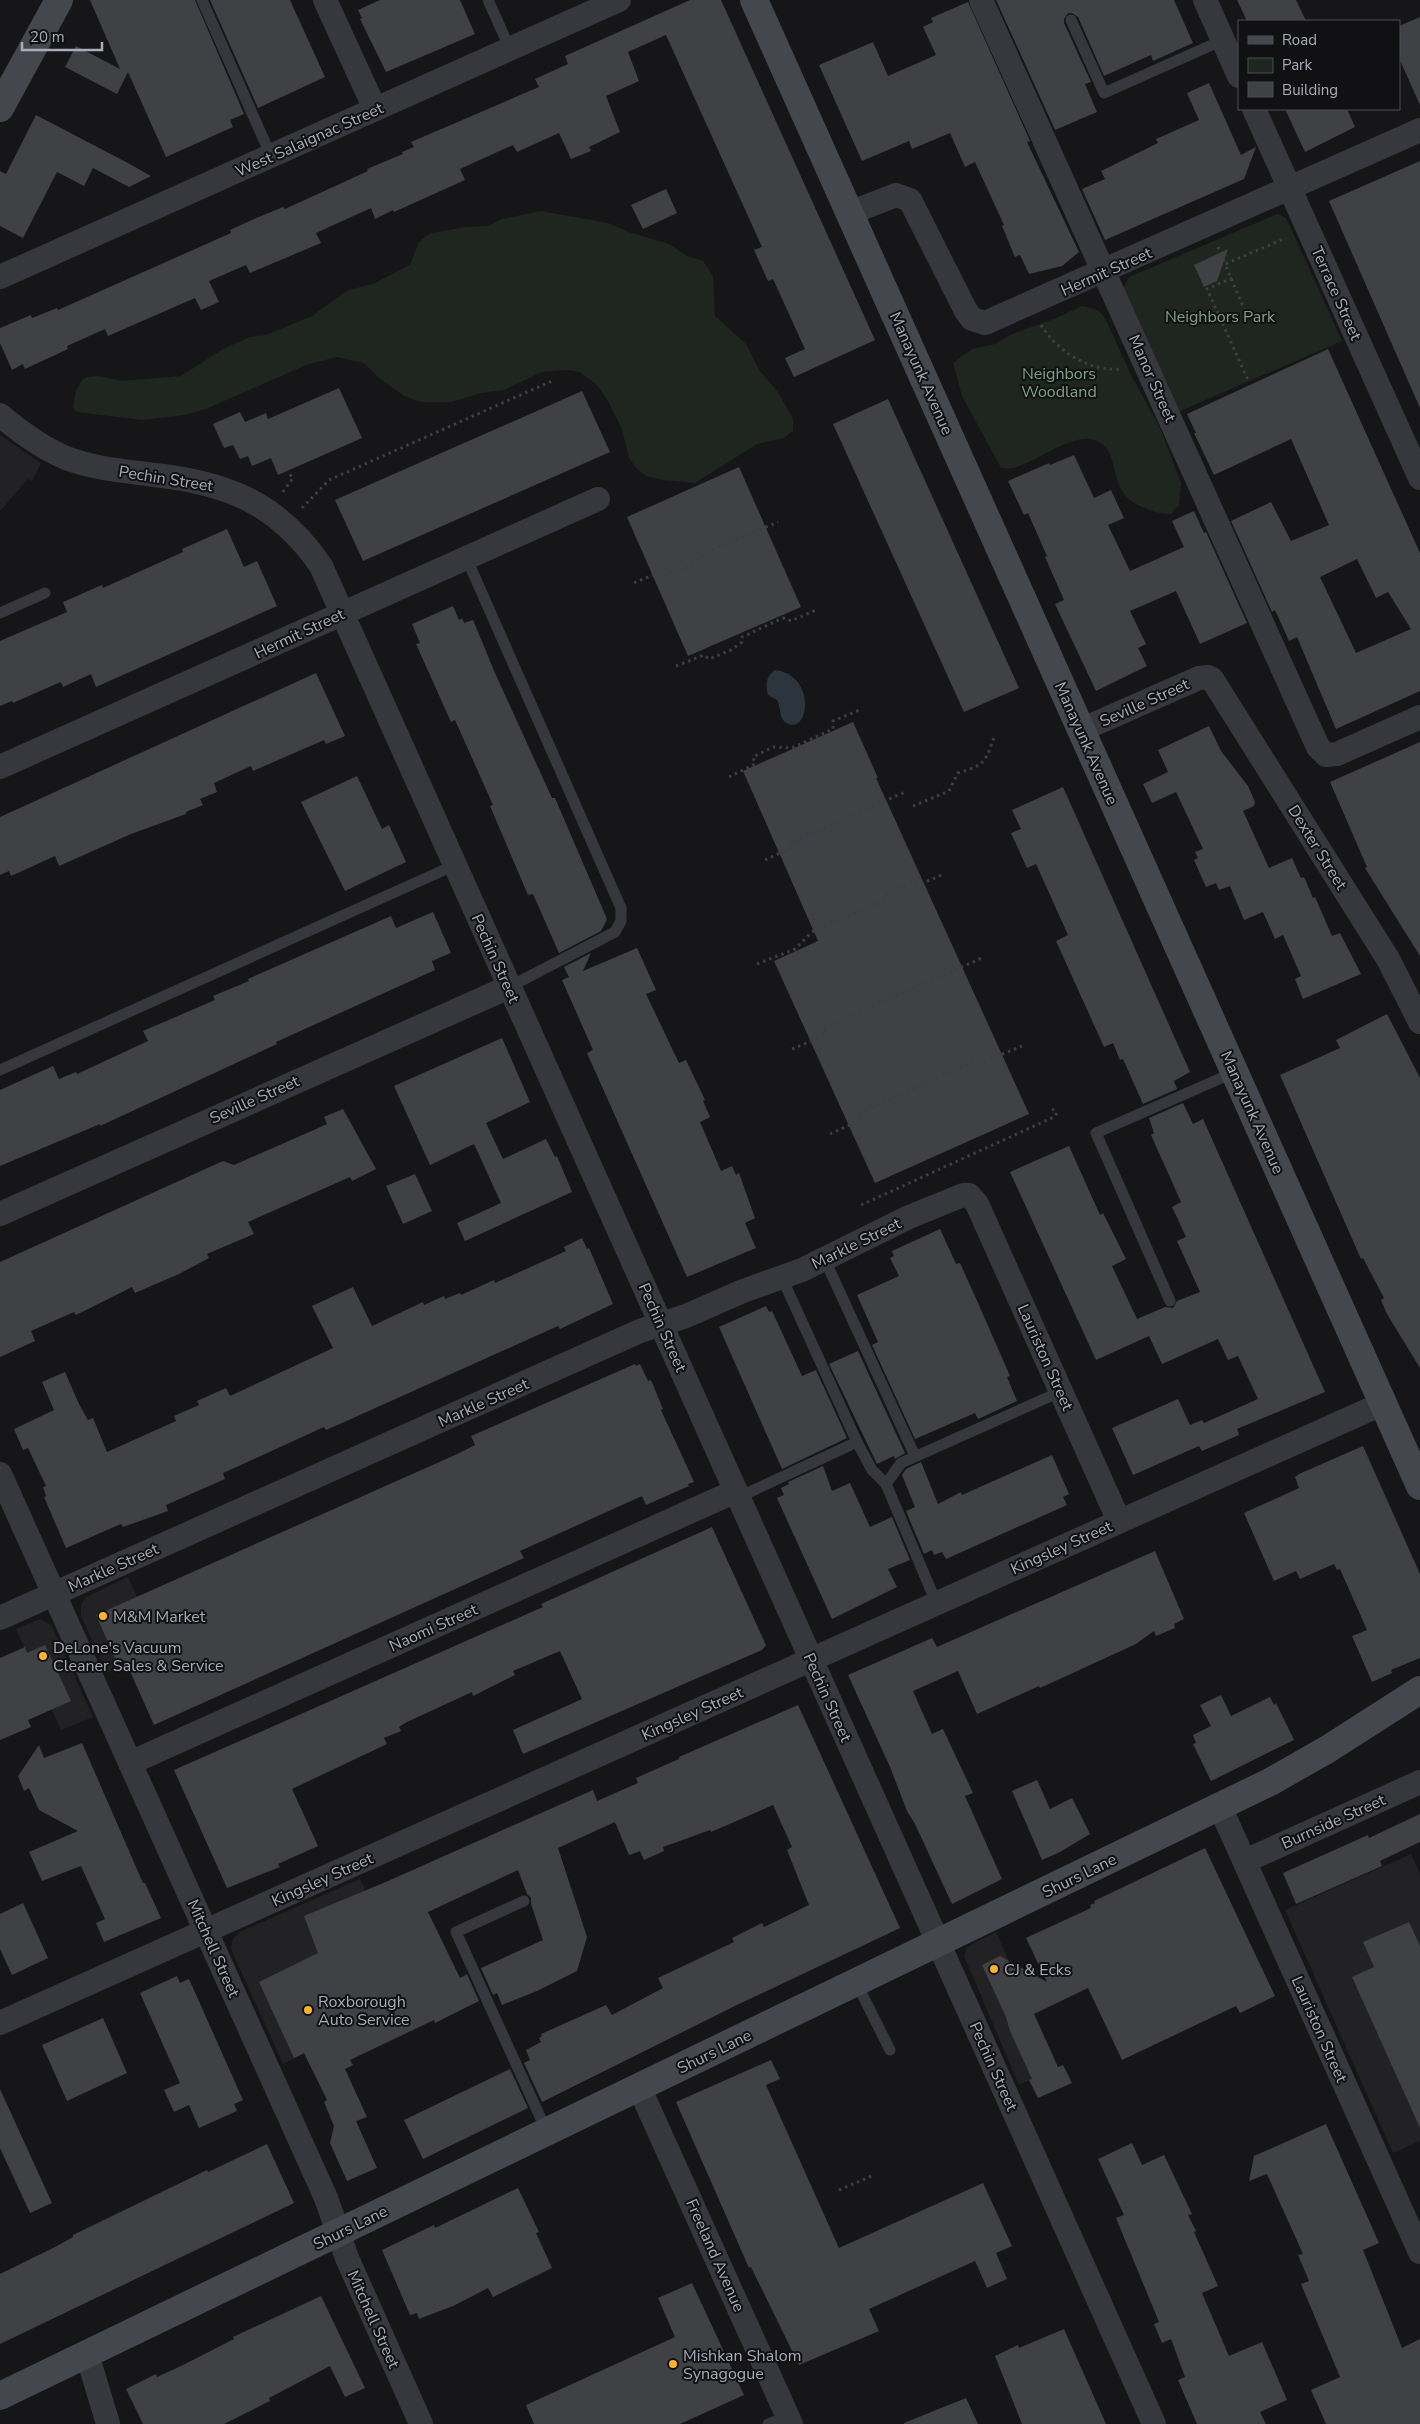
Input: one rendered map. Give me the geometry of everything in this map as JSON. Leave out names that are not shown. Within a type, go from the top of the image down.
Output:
[{"type":"street","points":[[2,102],[59,0]]},
{"type":"street","points":[[325,0],[375,109]]},
{"type":"street","name":"West Salaignac Street","points":[[0,277],[619,0]]},
{"type":"street","name":"Manayunk Avenue","points":[[754,0],[1420,1486]]},
{"type":"street","name":"Manor Street","points":[[980,0],[1145,360],[1318,747],[1326,754],[1337,754],[1420,717]]},
{"type":"street","points":[[1205,0],[1238,74]]},
{"type":"street","name":"Terrace Street","points":[[1254,110],[1290,188],[1411,434],[1420,478]]},
{"type":"street","name":"Hermit Street","points":[[850,214],[896,195],[910,200],[966,311],[978,322],[992,322],[1420,130]]},
{"type":"street","name":"Pechin Street","points":[[0,415],[25,436],[66,458],[106,469],[200,481],[247,497],[283,522],[299,536],[321,566],[1154,2424]]},
{"type":"street","name":"Hermit Street","points":[[0,767],[598,499]]},
{"type":"street","name":"Seville Street","points":[[1082,730],[1199,678],[1208,677]]},
{"type":"street","name":"Dexter Street","points":[[1208,677],[1215,682],[1388,959],[1411,984],[1420,1022]]},
{"type":"street","name":"Seville Street","points":[[0,1214],[509,987]]},
{"type":"street","name":"Markle Street","points":[[0,1618],[640,1331],[782,1278],[825,1260],[957,1196],[969,1195]]},
{"type":"street","name":"Lauriston Street","points":[[969,1195],[977,1204],[1119,1521]]},
{"type":"street","name":"Kingsley Street","points":[[2,2017],[206,1931],[936,1602],[1384,1403]]},
{"type":"street","name":"Mitchell Street","points":[[0,1474],[326,2198],[347,2258],[421,2424]]},
{"type":"street","name":"Naomi Street","points":[[130,1763],[737,1494]]},
{"type":"street","name":"Shurs Lane","points":[[0,2396],[1220,1807],[1299,1767],[1420,1690]]},
{"type":"street","name":"Burnside Street","points":[[1245,1860],[1420,1782]]},
{"type":"street","name":"Lauriston Street","points":[[1220,1807],[1420,2252]]},
{"type":"street","name":"Freeland Avenue","points":[[639,2087],[782,2421]]},
{"type":"street","points":[[88,2354],[108,2424]]},
{"type":"lane","points":[[202,0],[271,156]]},
{"type":"lane","points":[[488,0],[510,49]]},
{"type":"lane","points":[[1071,20],[1104,93],[1223,40]]},
{"type":"lane","points":[[466,557],[621,908],[621,921],[615,932],[509,987]]},
{"type":"lane","points":[[0,613],[45,593]]},
{"type":"lane","points":[[0,1070],[455,866]]},
{"type":"lane","points":[[1170,1301],[1096,1133],[1235,1072]]},
{"type":"lane","points":[[825,1260],[915,1456]]},
{"type":"lane","points":[[782,1278],[857,1442],[872,1470],[886,1484],[936,1602]]},
{"type":"lane","points":[[886,1484],[901,1463],[1062,1391]]},
{"type":"lane","points":[[737,1494],[857,1442]]},
{"type":"lane","points":[[524,1902],[456,1932],[547,2132]]},
{"type":"lane","points":[[856,1982],[890,2050]]},
{"type":"path","points":[[1225,264],[1286,238]]},
{"type":"path","points":[[1218,246],[1245,311]]},
{"type":"path","points":[[1232,278],[1207,289],[1248,380]]},
{"type":"path","points":[[1031,304],[1048,336],[1062,350],[1080,360],[1097,367],[1118,370],[1145,360]]},
{"type":"path","points":[[302,508],[329,480],[552,380]]},
{"type":"path","points":[[283,493],[293,478],[287,471]]},
{"type":"path","points":[[634,583],[666,569],[671,575],[688,568],[700,559],[704,553],[778,522]]},
{"type":"path","points":[[676,666],[704,655],[709,659],[731,650],[742,642],[742,637],[750,633],[783,618],[790,621],[816,610]]},
{"type":"path","points":[[729,777],[755,764],[753,757],[773,747],[792,748],[834,728],[833,721],[862,709]]},
{"type":"path","points":[[913,806],[949,791],[958,773],[978,768],[988,756],[995,734]]},
{"type":"path","points":[[765,860],[793,847],[791,843],[905,792]]},
{"type":"path","points":[[757,964],[795,949],[812,932],[885,900],[887,894],[913,881],[921,884],[944,874]]},
{"type":"path","points":[[792,1049],[826,1034],[823,1028],[982,958]]},
{"type":"path","points":[[830,1134],[858,1121],[859,1114],[886,1101],[976,1060],[983,1062],[1022,1046]]},
{"type":"path","points":[[860,1205],[1054,1117],[1056,1113],[1051,1108]]},
{"type":"path","points":[[839,2190],[874,2175]]},
{"type":"shaded area","points":[[0,435],[41,463],[32,481],[28,479],[0,511]]},
{"type":"shaded area","points":[[775,670],[789,674],[798,683],[803,693],[804,714],[800,722],[793,725],[783,720],[777,700],[768,695],[767,681]]},
{"type":"shaded area","points":[[128,1577],[160,1649],[107,1673],[81,1616],[81,1605],[86,1597]]},
{"type":"shaded area","points":[[40,1619],[50,1624],[54,1631],[93,1717],[61,1730],[16,1629]]},
{"type":"shaded area","points":[[1411,1854],[1420,1874],[1420,2141],[1393,2153],[1285,1910]]},
{"type":"shaded area","points":[[360,1879],[418,1998],[283,2064],[231,1949],[233,1939],[240,1932]]},
{"type":"shaded area","points":[[996,1932],[1057,2067],[1019,2085],[964,1956],[967,1947]]},
{"type":"green space","points":[[541,211],[608,223],[629,232],[669,244],[687,256],[703,261],[713,276],[715,316],[746,344],[759,370],[778,392],[793,419],[793,431],[784,438],[757,444],[695,483],[663,480],[646,476],[636,468],[629,458],[622,429],[608,401],[597,385],[580,372],[567,370],[542,372],[504,390],[481,393],[452,402],[421,402],[404,396],[378,377],[364,363],[337,357],[306,365],[206,409],[184,415],[142,420],[77,412],[73,407],[76,391],[82,380],[87,377],[98,376],[122,381],[181,376],[223,349],[250,337],[266,335],[312,316],[348,290],[373,284],[410,265],[419,242],[429,234],[464,227],[488,226],[502,219]]},
{"type":"green space","name":"Neighbors Park","points":[[1277,214],[1285,217],[1289,224],[1342,341],[1178,412],[1123,289],[1129,277]]},
{"type":"green space","name":"Neighbors Woodland","points":[[1082,306],[1098,311],[1105,318],[1131,375],[1161,430],[1181,483],[1179,505],[1171,514],[1155,512],[1145,508],[1132,501],[1123,493],[1109,453],[1104,445],[1094,440],[1075,441],[1020,466],[1001,468],[962,396],[953,363],[972,349],[995,344],[1010,335]]},
{"type":"building","points":[[90,0],[195,0],[244,114],[230,120],[233,127],[166,157],[128,72],[117,94],[65,67],[76,46],[120,69]]},
{"type":"building","points":[[210,0],[290,0],[325,77],[258,108]]},
{"type":"building","points":[[380,0],[460,0],[475,34],[386,72],[360,19],[362,18],[358,10]]},
{"type":"building","points":[[690,0],[721,0],[875,340],[794,377],[785,358],[805,349],[773,279],[768,281],[754,250],[762,247],[666,35],[628,52],[639,81],[606,96],[620,132],[589,147],[591,151],[571,159],[559,133],[517,152],[513,145],[460,169],[465,180],[394,212],[393,210],[375,219],[371,208],[316,233],[321,243],[250,273],[246,265],[209,281],[219,302],[201,310],[195,298],[108,336],[105,329],[67,346],[68,349],[25,369],[23,364],[12,370],[0,343],[0,328],[31,315],[32,318],[57,308],[58,310],[231,233],[230,230],[254,219],[283,207],[285,209],[368,171],[367,169],[403,154],[402,152],[414,147],[411,142],[539,87],[535,79],[568,64],[565,56]]},
{"type":"building","points":[[996,0],[1174,0],[1193,43],[1153,61],[1151,55],[1104,76],[1078,17],[1068,13],[1064,23],[1091,82],[1085,84],[1097,112],[1055,130]]},
{"type":"building","points":[[1237,0],[1296,0],[1306,20],[1247,20]]},
{"type":"building","points":[[968,2],[1030,141],[1027,142],[1079,252],[1062,266],[1029,274],[1020,255],[1015,257],[1002,226],[1004,225],[975,162],[965,167],[950,133],[912,149],[909,141],[862,161],[819,65],[873,42],[888,76],[936,55],[923,27],[933,22],[931,18]]},
{"type":"building","points":[[1420,17],[1420,105],[1400,60],[1400,26]]},
{"type":"building","points":[[1209,83],[1241,155],[1256,147],[1244,179],[1105,240],[1082,189],[1105,179],[1101,171],[1158,143],[1156,139],[1199,120],[1187,93]]},
{"type":"building","points":[[1285,110],[1347,110],[1355,127],[1305,152]]},
{"type":"building","points":[[36,115],[151,176],[129,187],[93,168],[84,186],[57,172],[23,238],[0,226],[0,171],[6,174]]},
{"type":"building","points":[[1420,161],[1420,408],[1329,201]]},
{"type":"building","points":[[666,189],[677,213],[643,229],[631,205]]},
{"type":"building","points":[[1228,249],[1217,281],[1204,287],[1194,265]]},
{"type":"building","points":[[1328,349],[1420,553],[1420,691],[1336,729],[1297,637],[1289,641],[1275,610],[1272,612],[1231,521],[1271,502],[1291,541],[1329,525],[1291,439],[1214,475],[1187,414]],"holes":[[[1357,559],[1376,598],[1388,592],[1411,629],[1356,653],[1320,577]]]},
{"type":"building","points":[[339,388],[362,438],[278,475],[271,458],[252,466],[248,456],[240,459],[233,445],[224,448],[213,424],[240,412],[245,422],[266,413],[268,419]]},
{"type":"building","points":[[582,391],[610,452],[363,561],[335,500]]},
{"type":"building","points":[[888,399],[1019,688],[964,712],[833,424]]},
{"type":"building","points":[[1074,455],[1094,498],[1111,490],[1124,518],[1108,525],[1130,571],[1184,547],[1172,521],[1194,511],[1204,533],[1206,532],[1247,623],[1200,644],[1176,591],[1130,611],[1146,644],[1138,648],[1147,666],[1096,691],[1055,604],[1064,600],[1045,557],[1047,556],[1028,513],[1024,515],[1008,481],[1049,463],[1050,465]]},
{"type":"building","points":[[739,467],[801,607],[688,656],[627,517]]},
{"type":"building","points":[[227,529],[244,567],[257,561],[277,606],[96,687],[91,674],[63,687],[61,682],[13,703],[12,701],[0,706],[0,641],[67,612],[63,602],[102,585],[103,588],[183,552],[182,549]]},
{"type":"building","points":[[453,606],[459,620],[462,618],[464,623],[473,620],[552,798],[555,798],[607,919],[601,931],[559,953],[533,894],[528,895],[490,806],[493,805],[455,720],[451,722],[416,644],[420,643],[412,624]]},
{"type":"building","points":[[316,673],[345,736],[326,744],[324,740],[253,771],[251,766],[214,783],[217,792],[200,799],[203,805],[186,812],[186,814],[131,834],[59,866],[55,856],[11,876],[9,871],[0,875],[0,817]]},
{"type":"building","points":[[853,722],[878,778],[876,778],[1029,1114],[875,1183],[774,961],[818,941],[743,771]]},
{"type":"building","points":[[1209,726],[1221,751],[1248,786],[1255,802],[1254,806],[1243,811],[1269,868],[1292,858],[1301,878],[1304,877],[1313,898],[1315,897],[1332,936],[1340,933],[1361,974],[1303,999],[1295,979],[1301,976],[1283,935],[1275,939],[1263,912],[1244,920],[1230,886],[1219,890],[1216,883],[1206,887],[1194,860],[1198,858],[1195,852],[1203,849],[1176,792],[1152,803],[1143,784],[1168,772],[1158,750]]},
{"type":"building","points":[[1420,742],[1420,956],[1365,868],[1367,867],[1330,782]]},
{"type":"building","points":[[357,776],[382,829],[389,825],[406,862],[345,891],[301,802]]},
{"type":"building","points":[[1063,787],[1190,1072],[1174,1081],[1177,1089],[1143,1104],[1123,1059],[1120,1060],[1113,1043],[1104,1047],[1056,941],[1068,935],[1036,864],[1027,868],[1011,833],[1021,829],[1012,810]]},
{"type":"building","points":[[433,912],[451,953],[432,961],[435,970],[276,1042],[277,1044],[100,1126],[100,1124],[0,1166],[0,1090],[53,1066],[59,1079],[76,1072],[77,1074],[148,1041],[143,1031],[215,1000],[213,996],[249,981],[248,979],[391,916],[396,928]]},
{"type":"building","points":[[637,948],[656,990],[646,994],[679,1063],[686,1060],[705,1100],[703,1101],[710,1117],[700,1122],[721,1171],[732,1166],[736,1175],[739,1173],[755,1218],[745,1223],[756,1248],[687,1277],[587,1053],[593,1050],[562,980],[569,977],[564,967],[591,953],[583,971]]},
{"type":"building","points":[[1387,1014],[1420,1078],[1420,1368],[1387,1314],[1381,1300],[1384,1298],[1363,1258],[1361,1259],[1280,1075],[1340,1048],[1336,1040]]},
{"type":"building","points":[[502,1038],[530,1102],[486,1123],[503,1159],[546,1139],[555,1157],[557,1156],[572,1192],[465,1241],[457,1223],[501,1203],[474,1144],[430,1165],[394,1086]]},
{"type":"building","points":[[1183,1103],[1193,1124],[1203,1119],[1325,1392],[1237,1429],[1239,1435],[1202,1451],[1199,1446],[1133,1475],[1112,1428],[1178,1399],[1190,1425],[1202,1420],[1204,1423],[1258,1399],[1238,1356],[1228,1360],[1218,1339],[1162,1364],[1149,1336],[1096,1360],[1010,1172],[1069,1146],[1100,1215],[1103,1213],[1126,1259],[1112,1266],[1137,1319],[1165,1307],[1173,1308],[1177,1301],[1200,1292],[1177,1241],[1186,1237],[1172,1207],[1181,1202],[1151,1135],[1154,1133],[1149,1118]]},
{"type":"building","points":[[343,1109],[376,1169],[352,1181],[350,1177],[248,1222],[254,1234],[207,1254],[209,1258],[179,1274],[135,1293],[132,1287],[76,1315],[74,1312],[31,1331],[35,1341],[0,1357],[0,1262],[223,1161],[234,1165],[307,1133],[327,1124],[324,1117]]},
{"type":"building","points":[[415,1174],[432,1211],[403,1224],[386,1186]]},
{"type":"building","points":[[940,1229],[956,1264],[960,1263],[978,1303],[1010,1376],[1007,1377],[1017,1401],[978,1419],[975,1413],[915,1439],[872,1345],[878,1342],[857,1295],[899,1276],[890,1258],[894,1256],[892,1251]]},
{"type":"building","points":[[582,1238],[587,1249],[589,1248],[613,1304],[560,1329],[558,1326],[326,1430],[324,1427],[223,1473],[225,1479],[166,1505],[168,1511],[123,1527],[121,1524],[66,1548],[44,1497],[46,1496],[43,1487],[46,1486],[28,1448],[23,1450],[14,1429],[54,1410],[42,1382],[65,1372],[88,1420],[93,1418],[107,1452],[176,1421],[174,1416],[199,1405],[197,1401],[226,1388],[230,1396],[333,1348],[312,1306],[353,1287],[372,1326],[423,1302],[424,1305],[444,1296],[445,1299],[460,1293],[461,1295],[494,1280],[495,1283],[566,1251],[564,1247]]},
{"type":"building","points":[[766,1306],[769,1312],[772,1311],[802,1376],[816,1370],[847,1438],[782,1469],[719,1327]]},
{"type":"building","points":[[858,1351],[905,1453],[895,1459],[894,1456],[877,1464],[829,1364]]},
{"type":"building","points":[[635,1364],[636,1366],[640,1364],[648,1381],[651,1380],[663,1409],[661,1410],[694,1482],[688,1484],[689,1486],[646,1505],[642,1496],[520,1551],[524,1558],[154,1725],[125,1660],[117,1663],[96,1615],[455,1455],[475,1445],[471,1436]]},
{"type":"building","points":[[1363,1446],[1420,1574],[1420,1658],[1391,1670],[1392,1673],[1372,1682],[1352,1636],[1367,1630],[1340,1569],[1337,1570],[1334,1564],[1300,1579],[1296,1571],[1274,1581],[1244,1513],[1299,1488],[1295,1477],[1299,1474]]},
{"type":"building","points":[[1052,1455],[1069,1494],[1063,1497],[1067,1505],[946,1559],[942,1552],[934,1555],[932,1550],[924,1554],[906,1511],[915,1507],[902,1475],[906,1469],[921,1462],[938,1504],[961,1492],[962,1495]]},
{"type":"building","points":[[823,1466],[832,1491],[850,1483],[870,1527],[892,1517],[910,1560],[888,1569],[897,1587],[832,1619],[777,1498],[784,1495],[781,1488],[789,1484],[788,1482]]},
{"type":"building","points":[[712,1527],[766,1645],[762,1650],[523,1754],[513,1730],[582,1699],[560,1651],[513,1671],[515,1675],[473,1696],[472,1692],[407,1722],[399,1727],[401,1731],[384,1738],[387,1744],[292,1789],[318,1846],[278,1864],[280,1867],[227,1888],[174,1770],[543,1607],[541,1604]]},
{"type":"building","points":[[1155,1551],[1184,1619],[1174,1624],[1175,1628],[1156,1636],[1154,1631],[1136,1644],[1040,1688],[1039,1686],[977,1714],[958,1671],[913,1691],[932,1734],[943,1729],[973,1793],[965,1796],[1002,1879],[952,1904],[915,1824],[907,1811],[890,1767],[848,1675],[932,1638],[937,1647]]},
{"type":"building","points":[[45,1645],[71,1701],[28,1720],[31,1727],[0,1740],[0,1658],[25,1647],[27,1653]]},
{"type":"building","points":[[1221,1695],[1231,1716],[1270,1697],[1274,1705],[1276,1703],[1294,1740],[1211,1781],[1193,1744],[1196,1743],[1193,1735],[1211,1726],[1200,1705]]},
{"type":"building","points":[[798,1705],[900,1928],[739,2004],[542,2102],[524,2063],[530,2060],[526,2050],[541,2042],[539,2038],[542,2036],[541,2034],[606,2005],[612,2015],[663,1988],[658,1978],[734,1942],[732,1938],[762,1923],[764,1927],[809,1905],[787,1850],[792,1847],[773,1805],[711,1832],[710,1830],[663,1847],[664,1851],[644,1860],[640,1851],[629,1855],[615,1822],[558,1848],[587,1937],[577,1971],[537,1991],[502,2005],[497,1993],[493,1995],[481,1968],[543,1940],[531,1904],[531,1898],[527,1894],[518,1870],[428,1912],[460,1978],[467,1974],[479,2001],[435,2023],[434,2020],[350,2060],[353,2065],[345,2069],[367,2117],[356,2121],[377,2168],[347,2181],[330,2143],[334,2126],[324,2102],[327,2100],[304,2053],[294,2058],[259,1982],[318,1953],[304,1916],[593,1790],[597,1801],[638,1783],[636,1778],[679,1759],[679,1757]]},
{"type":"building","points":[[82,1743],[143,1883],[145,1883],[161,1918],[104,1942],[96,1923],[105,1919],[81,1866],[42,1881],[29,1852],[78,1831],[39,1810],[29,1788],[24,1791],[18,1776],[39,1745],[44,1758]]},
{"type":"building","points":[[1037,1780],[1050,1809],[1072,1798],[1090,1834],[1060,1852],[1042,1860],[1012,1791]]},
{"type":"building","points":[[1420,1814],[1420,1842],[1380,1861],[1382,1866],[1296,1904],[1283,1873],[1368,1835],[1369,1838]]},
{"type":"building","points":[[1205,1848],[1275,1996],[1240,2013],[1236,2006],[1122,2060],[1088,1988],[1034,2014],[1058,2067],[1063,2065],[1072,2083],[1038,2098],[1029,2080],[1032,2079],[1010,2031],[1006,2017],[982,1965],[1000,1956],[1047,1982],[1026,1938],[1091,1908],[1090,1905],[1095,1903],[1094,1901]]},
{"type":"building","points":[[23,1903],[48,1958],[12,1975],[0,1949],[0,1914]]},
{"type":"building","points":[[1409,1922],[1420,1946],[1420,2128],[1352,1977],[1374,1967],[1363,1942]]},
{"type":"building","points":[[177,1976],[180,1983],[189,1979],[243,2100],[234,2104],[237,2111],[199,2128],[189,2105],[174,2112],[164,2090],[180,2083],[140,1993]]},
{"type":"building","points":[[103,2018],[127,2073],[67,2101],[42,2045]]},
{"type":"building","points":[[771,2060],[780,2079],[766,2085],[839,2248],[983,2183],[1012,2246],[996,2253],[1007,2279],[987,2288],[975,2261],[869,2309],[879,2331],[799,2365],[751,2267],[749,2268],[676,2102]]},
{"type":"building","points":[[510,2069],[528,2108],[423,2159],[404,2120]]},
{"type":"building","points":[[0,2089],[52,2203],[30,2213],[0,2148]]},
{"type":"building","points":[[1326,2124],[1379,2243],[1363,2250],[1402,2348],[1420,2339],[1420,2424],[1326,2424],[1311,2390],[1340,2377],[1301,2284],[1309,2281],[1298,2255],[1303,2254],[1267,2174],[1249,2181],[1254,2156]]},
{"type":"building","points":[[1132,2143],[1142,2165],[1164,2155],[1192,2214],[1188,2215],[1196,2231],[1194,2232],[1218,2286],[1202,2293],[1229,2356],[1262,2342],[1287,2400],[1260,2412],[1266,2424],[1197,2424],[1178,2380],[1185,2377],[1171,2339],[1162,2343],[1154,2324],[1159,2322],[1116,2218],[1124,2215],[1098,2159]]},
{"type":"building","points":[[267,2144],[294,2203],[0,2344],[0,2274],[55,2247],[73,2237],[73,2235],[207,2170],[208,2172]]},
{"type":"building","points":[[518,2188],[539,2232],[536,2233],[552,2268],[493,2297],[488,2288],[453,2306],[419,2319],[417,2313],[410,2315],[382,2250],[434,2225],[435,2228]]},
{"type":"building","name":"Mishkan Shalom Synagogue","points":[[692,2283],[744,2395],[680,2424],[534,2424],[526,2405],[675,2337],[658,2298]]},
{"type":"building","points":[[321,2296],[365,2388],[345,2397],[330,2366],[269,2398],[270,2401],[224,2424],[143,2424],[126,2389],[156,2374],[157,2377],[183,2365],[234,2339],[233,2337]]},
{"type":"building","points":[[1064,2329],[1106,2424],[1022,2424],[995,2356],[1018,2345],[1019,2348]]},
{"type":"building","points":[[966,2398],[978,2424],[904,2424],[904,2423]]},
{"type":"place","name":"M&M Market","points":[[103,1616]]},
{"type":"place","name":"DeLone's Vacuum Cleaner Sales & Service","points":[[43,1656]]},
{"type":"place","name":"CJ & Ecks","points":[[994,1969]]},
{"type":"place","name":"Roxborough Auto Service","points":[[308,2010]]},
{"type":"place","name":"Mishkan Shalom Synagogue","points":[[673,2364]]}]
